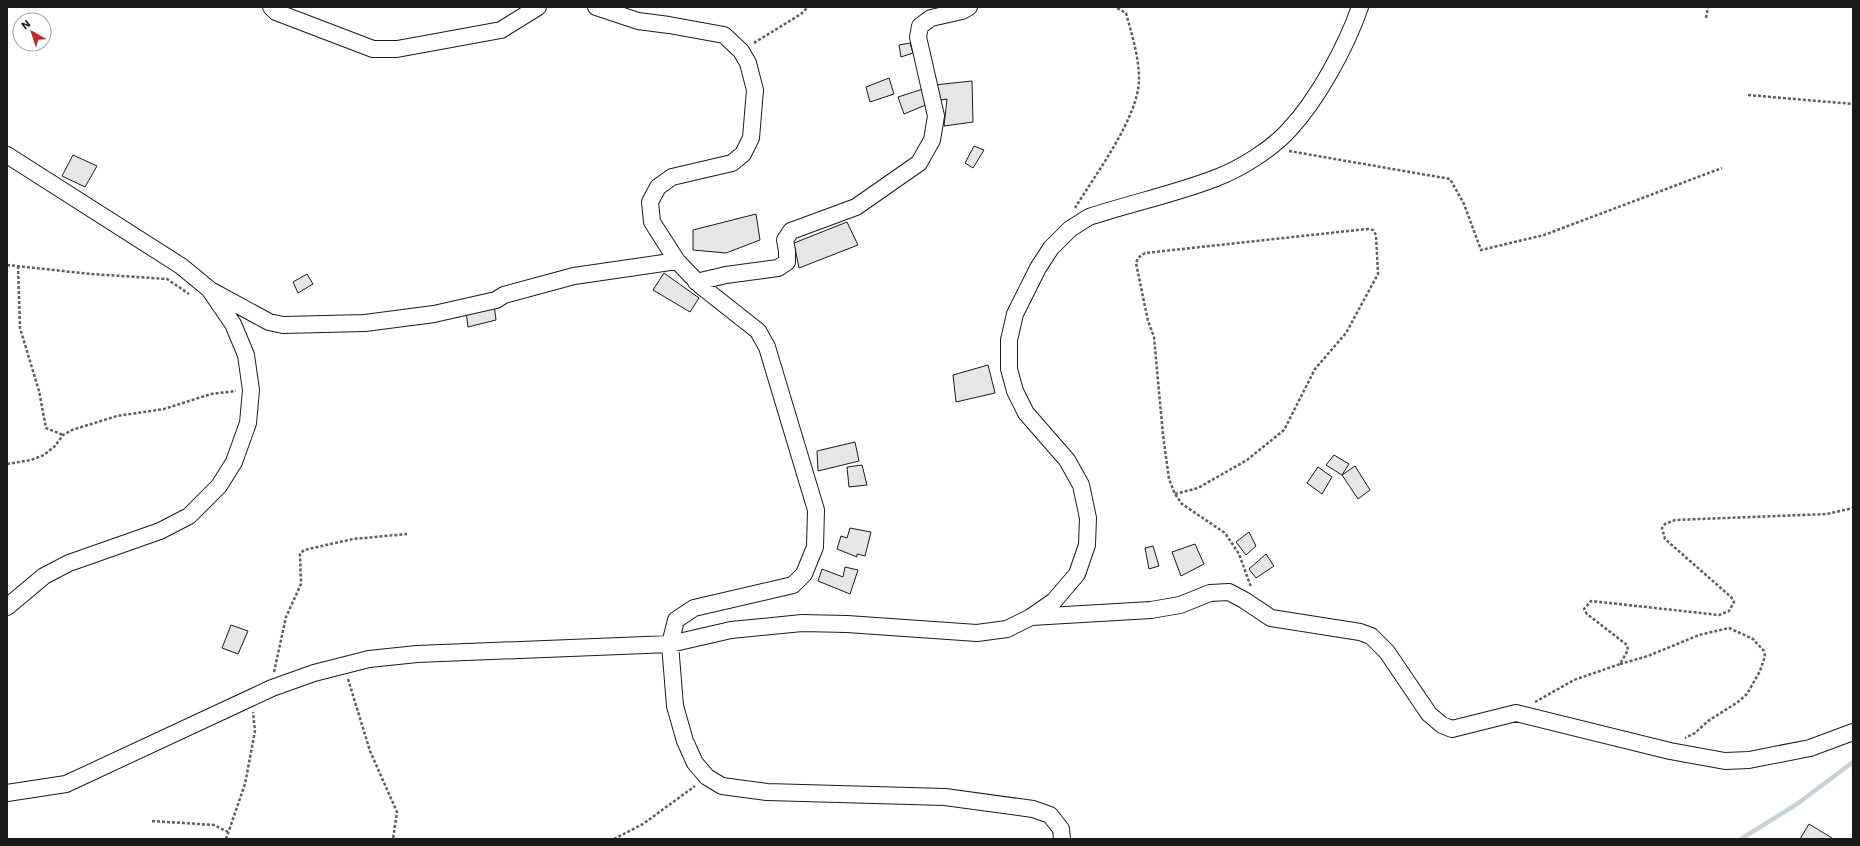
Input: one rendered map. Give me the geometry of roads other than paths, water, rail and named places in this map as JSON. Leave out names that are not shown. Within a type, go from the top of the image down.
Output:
[{"type":"street","points":[[271,7],[276,12],[373,49],[397,49],[501,30],[538,7]]},
{"type":"street","points":[[596,7],[638,21],[724,35],[741,51],[748,63],[755,90],[751,138],[743,154],[732,163],[672,177],[658,187],[650,202],[652,222],[677,261],[696,282],[758,331],[767,348],[816,510],[815,547],[804,574],[793,584],[694,608],[676,620],[670,644],[675,706],[685,741],[695,763],[707,777],[722,786],[767,792],[945,797],[1033,809],[1050,815],[1061,830],[1062,839]]},
{"type":"street","points":[[696,282],[778,268],[787,262],[788,251],[785,240],[790,231],[856,207],[919,164],[932,140],[936,116],[918,37],[920,26],[931,18],[962,11],[969,7]]},
{"type":"street","points":[[7,793],[66,784],[272,688],[314,673],[369,659],[417,654],[670,644],[731,630],[802,623],[847,624],[976,633],[1007,629],[1031,618],[1054,601],[1077,574],[1087,545],[1088,518],[1081,485],[1071,466],[1026,414],[1014,391],[1009,369],[1009,340],[1014,314],[1038,268],[1051,248],[1070,229],[1088,217],[1217,178],[1255,159],[1289,131],[1309,106],[1352,31],[1360,7]]},
{"type":"street","points":[[7,155],[181,266],[209,289],[269,322],[283,325],[365,323],[434,314],[488,302],[504,295],[539,286],[546,282],[552,283],[574,276],[677,261]]},
{"type":"street","points":[[7,606],[32,585],[50,573],[70,563],[160,531],[188,516],[219,486],[234,462],[248,423],[251,390],[246,355],[233,324],[209,289]]},
{"type":"street","points":[[1031,618],[1151,610],[1180,605],[1210,593],[1228,592],[1244,600],[1271,618],[1360,632],[1371,636],[1387,652],[1429,714],[1442,725],[1452,729],[1516,713],[1670,751],[1724,761],[1749,760],[1810,748],[1853,732]]},
{"type":"waterway","points":[[1741,839],[1797,804],[1853,762]]}]
